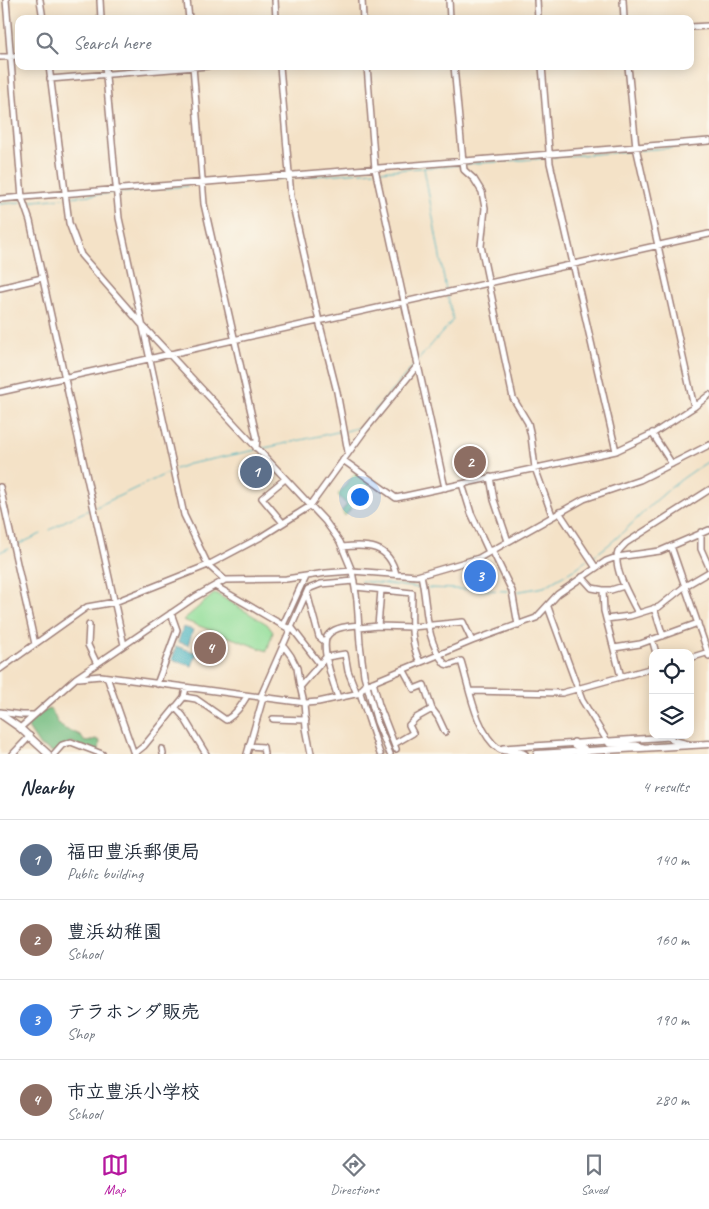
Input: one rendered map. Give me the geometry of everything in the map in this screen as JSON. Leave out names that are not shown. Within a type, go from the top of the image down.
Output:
[{"type":"main road","points":[[0,713],[30,736],[48,754]]},
{"type":"main road","points":[[537,754],[709,744]]},
{"type":"street","points":[[6,0],[22,198],[30,221],[124,645]]},
{"type":"street","points":[[40,0],[42,15]]},
{"type":"street","points":[[100,0],[101,15]]},
{"type":"street","points":[[187,0],[189,15]]},
{"type":"street","points":[[275,0],[276,15]]},
{"type":"street","points":[[362,0],[364,15]]},
{"type":"street","points":[[449,0],[450,15]]},
{"type":"street","points":[[536,0],[538,15]]},
{"type":"street","points":[[623,0],[624,15]]},
{"type":"street","points":[[694,28],[709,26]]},
{"type":"street","points":[[0,57],[15,56]]},
{"type":"street","points":[[49,70],[69,223],[81,255],[143,326],[328,526],[342,547],[352,571],[356,587],[366,685],[377,722],[390,754]]},
{"type":"street","points":[[106,70],[115,190],[119,218],[184,515],[208,565],[225,580]]},
{"type":"street","points":[[50,79],[160,70]]},
{"type":"street","points":[[193,70],[204,204],[257,439],[256,448]]},
{"type":"street","points":[[280,70],[291,197],[337,392],[348,452]]},
{"type":"street","points":[[367,70],[375,169],[445,488]]},
{"type":"street","points":[[454,70],[462,162],[464,170],[474,179],[482,192],[485,206],[481,246],[513,398],[528,423],[532,436],[535,468],[552,515]]},
{"type":"street","points":[[542,70],[549,154],[572,264],[616,451]]},
{"type":"street","points":[[628,70],[636,148],[694,407]]},
{"type":"street","points":[[0,199],[709,141]]},
{"type":"street","points":[[0,392],[709,234]]},
{"type":"street","points":[[0,288],[42,278]]},
{"type":"street","points":[[0,669],[87,607],[115,602],[208,565],[261,537],[310,506],[348,452],[418,365]]},
{"type":"street","points":[[343,460],[396,498],[616,451],[652,434],[709,395]]},
{"type":"street","points":[[652,434],[672,464]]},
{"type":"street","points":[[20,728],[76,678],[171,613],[225,580],[286,579],[352,571],[410,576],[421,575],[447,566],[467,562],[491,551],[552,515],[584,499],[640,480],[709,444]]},
{"type":"street","points":[[490,477],[494,500],[508,541]]},
{"type":"street","points":[[283,523],[262,498],[284,479]]},
{"type":"street","points":[[462,484],[471,513],[512,592],[518,625]]},
{"type":"street","points":[[0,488],[35,644]]},
{"type":"street","points":[[638,613],[620,574],[617,557],[619,550],[626,543],[709,490]]},
{"type":"street","points":[[559,512],[596,568]]},
{"type":"street","points":[[76,678],[85,676],[104,677],[304,703],[338,698],[358,693],[366,685],[403,669],[536,618],[558,594],[606,561],[617,557],[660,551],[709,530]]},
{"type":"street","points":[[701,532],[701,549],[709,567]]},
{"type":"street","points":[[342,547],[366,546],[382,551],[394,565],[396,574]]},
{"type":"street","points":[[671,546],[709,654],[694,657]]},
{"type":"street","points":[[606,619],[620,618],[659,607],[686,586],[709,572]]},
{"type":"street","points":[[421,575],[425,591],[431,642],[437,655],[445,664],[449,665],[461,660],[481,725],[490,739],[502,750],[518,751],[525,754]]},
{"type":"street","points":[[283,625],[305,577]]},
{"type":"street","points":[[582,577],[592,588],[611,590],[624,586]]},
{"type":"street","points":[[247,754],[261,698],[308,589],[321,584],[354,580]]},
{"type":"street","points":[[215,586],[292,629],[304,641],[320,663]]},
{"type":"street","points":[[356,587],[412,593],[414,652],[420,662]]},
{"type":"street","points":[[378,626],[380,590]]},
{"type":"street","points":[[603,590],[606,619],[621,676]]},
{"type":"street","points":[[307,593],[319,637],[324,641]]},
{"type":"street","points":[[548,607],[582,700],[608,744],[644,747]]},
{"type":"street","points":[[654,608],[663,636]]},
{"type":"street","points":[[157,684],[177,630],[171,613]]},
{"type":"street","points":[[338,698],[328,668],[324,641],[326,636],[334,630],[359,626],[412,627],[463,622],[472,641]]},
{"type":"street","points":[[614,648],[640,644],[698,623]]},
{"type":"street","points":[[89,624],[88,645],[104,677],[134,754],[144,746],[184,697],[186,688]]},
{"type":"street","points":[[652,640],[655,649]]},
{"type":"street","points":[[283,645],[292,656],[297,668],[311,754]]},
{"type":"street","points":[[300,687],[327,656],[345,654],[348,671],[380,754]]},
{"type":"street","points":[[403,669],[414,689],[424,685],[432,709],[445,732]]},
{"type":"street","points":[[471,691],[562,693],[649,669]]},
{"type":"street","points":[[373,682],[379,705],[395,746],[413,733],[409,725],[416,718],[432,709]]},
{"type":"street","points":[[184,697],[196,699],[226,720],[241,707],[246,696]]},
{"type":"street","points":[[175,707],[183,716],[206,754]]},
{"type":"street","points":[[0,713],[36,714]]},
{"type":"street","points":[[273,719],[306,720]]},
{"type":"street","points":[[13,754],[30,736]]},
{"type":"street","points":[[498,748],[649,737]]},
{"type":"street","points":[[672,739],[691,744]]},
{"type":"street","points":[[54,754],[62,745],[71,742],[102,754]]},
{"type":"street","points":[[574,742],[574,746],[584,748],[586,751]]},
{"type":"street","points":[[249,746],[263,747],[264,754]]},
{"type":"green space","points":[[356,472],[370,484],[345,516],[342,511],[347,505],[338,495]]},
{"type":"green space","points":[[215,593],[267,624],[273,632],[267,651],[183,620]]},
{"type":"green space","points":[[49,709],[60,726],[80,735],[85,742],[96,739],[100,741],[99,750],[93,751],[71,742],[55,753],[40,746],[28,728],[31,718]]},
{"type":"water","points":[[183,627],[193,630],[188,645],[178,642]]},
{"type":"water","points":[[176,646],[197,653],[192,666],[172,660]]},
{"type":"waterway","points":[[640,150],[709,145]]},
{"type":"waterway","points":[[553,157],[636,151]]},
{"type":"waterway","points":[[466,164],[549,158]]},
{"type":"waterway","points":[[378,171],[462,165]]},
{"type":"waterway","points":[[424,168],[446,290]]},
{"type":"waterway","points":[[291,178],[374,171]]},
{"type":"waterway","points":[[269,180],[287,178]]},
{"type":"waterway","points":[[119,193],[187,186]]},
{"type":"waterway","points":[[67,197],[115,193]]},
{"type":"waterway","points":[[25,202],[63,198]]},
{"type":"waterway","points":[[0,204],[21,202]]},
{"type":"waterway","points":[[419,359],[453,320],[447,293]]},
{"type":"waterway","points":[[346,431],[360,427],[415,364]]},
{"type":"waterway","points":[[260,449],[342,431]]},
{"type":"waterway","points":[[175,469],[189,464],[256,450]]},
{"type":"waterway","points":[[592,557],[671,488],[709,461]]},
{"type":"waterway","points":[[96,507],[172,471]]},
{"type":"waterway","points":[[50,530],[93,508]]},
{"type":"waterway","points":[[17,545],[41,534]]},
{"type":"waterway","points":[[0,552],[9,548]]},
{"type":"waterway","points":[[515,592],[544,587],[588,559]]},
{"type":"waterway","points":[[361,581],[421,588]]},
{"type":"waterway","points":[[428,588],[508,591]]},
{"type":"tunnel","points":[[382,754],[396,749]]},
{"type":"place","name":"豊浜幼稚園","points":[[470,462]]},
{"type":"place","name":"福田豊浜郵便局","points":[[256,472]]},
{"type":"place","name":"テラホンダ販売","points":[[480,576]]},
{"type":"place","name":"市立豊浜小学校","points":[[210,648]]}]
